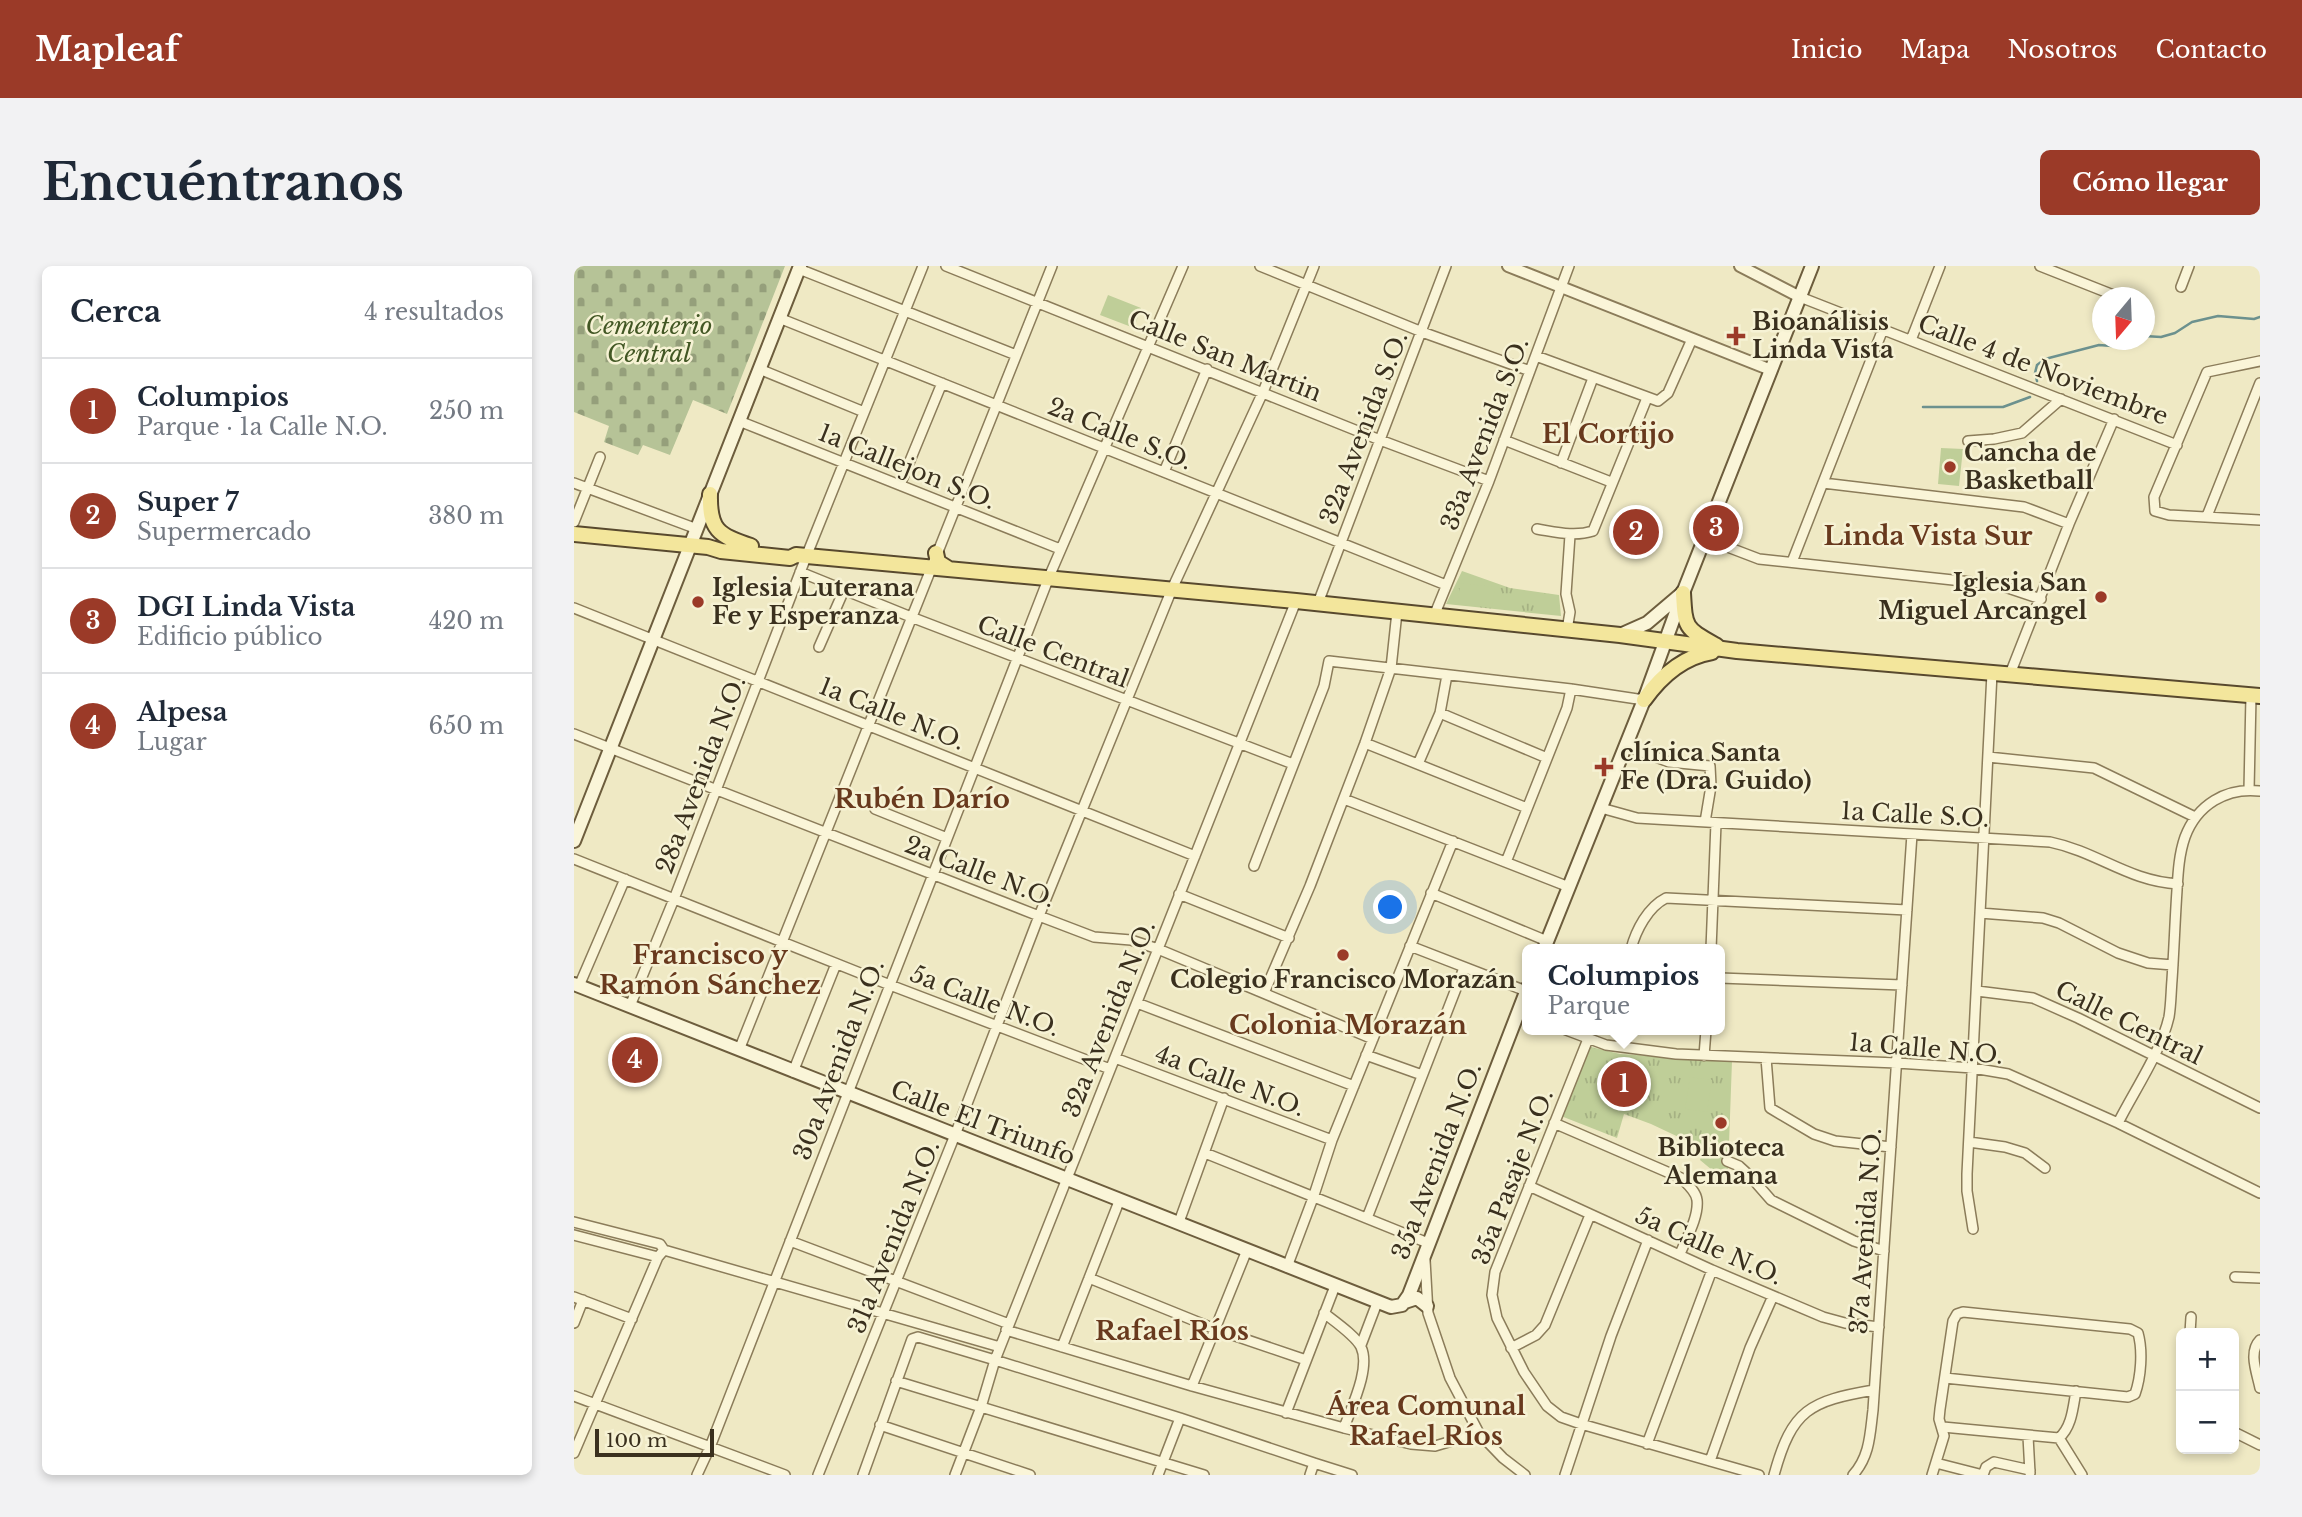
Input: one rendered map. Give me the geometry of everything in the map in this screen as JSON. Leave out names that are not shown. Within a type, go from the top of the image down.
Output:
[{"type":"main road","points":[[1546,944],[1812,266]]},
{"type":"main road","points":[[574,841],[799,267]]},
{"type":"main road","points":[[710,494],[709,509],[713,524],[727,538],[751,546]]},
{"type":"main road","points":[[574,534],[790,558],[801,556],[1049,577],[1318,603],[1620,635],[1724,650],[2255,696]]},
{"type":"main road","points":[[708,547],[722,542],[790,550],[801,556]]},
{"type":"main road","points":[[936,553],[938,562],[949,569]]},
{"type":"main road","points":[[1620,635],[1647,623],[1683,593]]},
{"type":"main road","points":[[1683,593],[1687,626],[1692,632],[1724,650]]},
{"type":"main road","points":[[1644,700],[1668,672],[1683,662],[1701,654],[1724,650]]},
{"type":"main road","name":"Calle El Triunfo","points":[[576,985],[1179,1222],[1377,1303],[1401,1305],[1417,1298],[1427,1306]]},
{"type":"main road","name":"35a Avenida N.O.","points":[[1401,1305],[1522,1014]]},
{"type":"street","name":"28a Avenida N.O.","points":[[630,1006],[800,572],[801,556],[844,463],[923,266]]},
{"type":"street","name":"Calle San Martin","points":[[946,266],[1489,481]]},
{"type":"street","points":[[739,1050],[1052,266]]},
{"type":"street","name":"30a Avenida N.O.","points":[[697,1475],[1060,549],[1183,266]]},
{"type":"street","points":[[1260,266],[1422,332],[1530,372]]},
{"type":"street","name":"31a Avenida N.O.","points":[[818,1475],[885,1314],[1039,916],[1172,589],[1264,391],[1314,266]]},
{"type":"street","name":"32a Avenida S.O.","points":[[1318,603],[1446,266]]},
{"type":"street","points":[[1508,266],[1771,370]]},
{"type":"street","name":"33a Avenida S.O.","points":[[1434,616],[1489,481],[1569,266]]},
{"type":"street","name":"Calle 4 de Noviembre","points":[[1740,266],[1800,297],[2177,445]]},
{"type":"street","points":[[1911,340],[1940,266]]},
{"type":"street","points":[[2040,266],[2066,271],[2099,287]]},
{"type":"street","points":[[2181,287],[2189,266]]},
{"type":"street","points":[[799,267],[1016,355]]},
{"type":"street","name":"2a Calle S.O.","points":[[779,318],[1446,585]]},
{"type":"street","points":[[1792,562],[1883,329]]},
{"type":"street","points":[[1536,356],[1658,401],[1668,393],[1692,339]]},
{"type":"street","points":[[2260,361],[2207,372],[2154,497],[2155,511],[2169,516],[2260,520]]},
{"type":"street","points":[[759,369],[864,412]]},
{"type":"street","points":[[1164,472],[1207,369]]},
{"type":"street","points":[[1561,463],[1594,378]]},
{"type":"street","points":[[900,485],[942,383]]},
{"type":"street","points":[[2207,516],[2260,383]]},
{"type":"street","points":[[1536,529],[1570,535],[1593,531],[1647,398]]},
{"type":"street","points":[[1968,442],[2022,433],[2061,399]]},
{"type":"street","points":[[2011,674],[2069,524],[2114,419]]},
{"type":"street","name":"1a Callejon S.O.","points":[[738,421],[1060,549]]},
{"type":"street","points":[[1504,440],[1611,482]]},
{"type":"street","points":[[574,522],[600,457]]},
{"type":"street","points":[[574,483],[697,529]]},
{"type":"street","points":[[1823,483],[2024,507],[2069,524]]},
{"type":"street","points":[[1567,629],[1570,612],[1566,594],[1570,535]]},
{"type":"street","points":[[1704,538],[1759,559],[1999,585],[2041,599]]},
{"type":"street","name":"Calle Central","points":[[800,572],[1293,764]]},
{"type":"street","points":[[819,647],[844,590]]},
{"type":"street","points":[[1239,744],[1296,601]]},
{"type":"street","name":"1a Calle N.O.","points":[[574,608],[1195,856]]},
{"type":"street","points":[[1265,993],[1344,799],[1391,668],[1397,612]]},
{"type":"street","points":[[1254,866],[1324,686],[1329,661],[1644,700]]},
{"type":"street","points":[[1973,1228],[1966,1191],[1992,673]]},
{"type":"street","points":[[1418,764],[1440,713],[1447,675]]},
{"type":"street","points":[[1506,862],[1567,708],[1571,689]]},
{"type":"street","points":[[2249,790],[2255,696]]},
{"type":"street","points":[[1440,713],[1547,758]]},
{"type":"street","name":"2a Calle N.O.","points":[[574,734],[1094,937],[1131,940],[1158,949],[1373,1039]]},
{"type":"street","points":[[1365,743],[1527,808]]},
{"type":"street","name":"32a Avenida N.O.","points":[[955,1475],[1000,1347],[1239,744]]},
{"type":"street","points":[[1626,746],[1669,762],[1710,765],[1711,786],[1705,822]]},
{"type":"street","points":[[1988,757],[2094,768],[2195,817]]},
{"type":"street","points":[[2118,1123],[2153,1056],[2169,1016],[2183,845],[2195,817],[2206,806],[2235,792],[2260,791]]},
{"type":"street","points":[[1344,799],[1569,887]]},
{"type":"street","name":"1a Calle S.O.","points":[[1601,808],[1637,818],[2050,842],[2069,846],[2134,876],[2157,883],[2178,884]]},
{"type":"street","points":[[875,809],[947,838]]},
{"type":"street","points":[[1711,944],[1716,823]]},
{"type":"street","name":"37a Avenida N.O.","points":[[1853,1475],[1864,1461],[1869,1446],[1912,834]]},
{"type":"street","points":[[1287,1267],[1314,1198],[1332,1140],[1453,841]]},
{"type":"street","name":"5a Calle N.O.","points":[[574,859],[782,943],[1110,1069]]},
{"type":"street","points":[[576,985],[625,880]]},
{"type":"street","points":[[1431,893],[1544,944]]},
{"type":"street","points":[[1179,894],[1289,938]]},
{"type":"street","points":[[1633,944],[1649,911],[1657,902],[1666,898],[1907,910]]},
{"type":"street","points":[[1980,913],[2043,918],[2059,923],[2118,953],[2148,963],[2173,965]]},
{"type":"street","points":[[1410,946],[1522,987]]},
{"type":"street","points":[[793,1072],[836,964]]},
{"type":"street","points":[[1367,1218],[1464,968]]},
{"type":"street","points":[[1725,978],[1902,985]]},
{"type":"street","name":"Calle Central","points":[[1977,991],[2033,999],[2078,1018],[2260,1108]]},
{"type":"street","points":[[1137,1003],[1354,1086]]},
{"type":"street","name":"1a Calle N.O.","points":[[1578,1035],[1622,1048],[1704,1056],[1897,1063],[1973,1068],[2008,1074],[2118,1123],[2260,1194]]},
{"type":"street","points":[[1704,1056],[1706,1035]]},
{"type":"street","name":"35a Pasaje N.O.","points":[[1588,1039],[1495,1272],[1492,1295],[1497,1318],[1535,1390],[1547,1406],[1561,1417],[1759,1475]]},
{"type":"street","points":[[1366,1055],[1422,1075]]},
{"type":"street","name":"4a Calle N.O.","points":[[1115,1058],[1332,1140]]},
{"type":"street","points":[[1766,1058],[1770,1108],[1814,1135],[1835,1141],[1891,1147]]},
{"type":"street","points":[[1179,1222],[1224,1098]]},
{"type":"street","points":[[1554,1123],[1681,1178],[1691,1187],[1697,1200],[1696,1208],[1680,1254]]},
{"type":"street","points":[[1969,1142],[2006,1147],[2025,1153],[2045,1168]]},
{"type":"street","points":[[1205,1153],[1367,1218],[1426,1248],[1428,1313],[1450,1378],[1479,1433],[1503,1458],[1525,1475]]},
{"type":"street","points":[[1727,1161],[1739,1166],[1771,1200],[1854,1241],[1884,1251]]},
{"type":"street","name":"5a Calle N.O.","points":[[1529,1186],[1712,1270],[1823,1317],[1879,1327]]},
{"type":"street","points":[[1062,1347],[1121,1199]]},
{"type":"street","points":[[1511,1348],[1536,1335],[1545,1325],[1590,1215]]},
{"type":"street","points":[[574,1222],[660,1244],[661,1254],[574,1452]]},
{"type":"street","points":[[574,1235],[773,1282],[1000,1347]]},
{"type":"street","points":[[1565,1475],[1611,1336],[1648,1240]]},
{"type":"street","points":[[790,1241],[1062,1347],[1286,1413],[1425,1447],[1446,1444],[1479,1433]]},
{"type":"street","points":[[1192,1386],[1247,1250]]},
{"type":"street","points":[[1647,1444],[1712,1270]]},
{"type":"street","points":[[2235,1277],[2260,1278]]},
{"type":"street","points":[[1089,1278],[1215,1329],[1306,1360]]},
{"type":"street","points":[[1286,1413],[1335,1286]]},
{"type":"street","points":[[1710,1461],[1750,1348],[1773,1296]]},
{"type":"street","points":[[574,1323],[579,1299],[632,1319]]},
{"type":"street","points":[[1360,1345],[1377,1303]]},
{"type":"street","points":[[1932,1475],[1943,1444],[1940,1409],[1953,1321],[1957,1314],[1963,1312],[2130,1329],[2138,1333],[2141,1342],[2138,1386],[2135,1394],[2128,1397],[1945,1378]]},
{"type":"street","points":[[1324,1313],[1360,1345],[1364,1357],[1363,1371],[1343,1428]]},
{"type":"street","points":[[2190,1328],[2191,1317]]},
{"type":"street","points":[[865,1474],[908,1344],[918,1337],[1180,1418],[1352,1475]]},
{"type":"street","points":[[2260,1339],[2255,1345],[2253,1355],[2260,1388]]},
{"type":"street","points":[[896,1381],[1204,1475]]},
{"type":"street","points":[[1774,1475],[1788,1435],[1808,1409],[1832,1398],[1874,1390]]},
{"type":"street","points":[[1943,1427],[2059,1438],[2069,1425],[2076,1391]]},
{"type":"street","points":[[574,1396],[785,1475]]},
{"type":"street","points":[[1158,1475],[1180,1418]]},
{"type":"street","points":[[880,1425],[1030,1475]]},
{"type":"street","points":[[2239,1434],[2260,1445]]},
{"type":"street","points":[[1936,1463],[1983,1475],[1986,1467],[1994,1462],[2030,1473],[2028,1436]]},
{"type":"street","points":[[2059,1438],[2082,1475]]},
{"type":"street","points":[[1310,1475],[1314,1463]]},
{"type":"green space","name":"Cementerio Central","points":[[574,266],[785,266],[727,414],[693,400],[670,455],[643,445],[638,455],[604,442],[609,426],[574,412]]},
{"type":"green space","points":[[1108,295],[1141,308],[1134,328],[1100,315]]},
{"type":"green space","name":"Cancha de Basketball","points":[[1941,448],[1963,449],[1959,486],[1938,484]]},
{"type":"green space","points":[[1462,571],[1510,588],[1559,595],[1561,616],[1446,604]]},
{"type":"green space","points":[[1460,583],[1495,587],[1492,608],[1458,604]]},
{"type":"green space","points":[[1587,1046],[1620,1054],[1732,1061],[1728,1172],[1718,1175],[1700,1160],[1704,1149],[1624,1114],[1617,1138],[1561,1116]]},
{"type":"green space","points":[[1690,1077],[1712,1080],[1707,1112],[1685,1109]]},
{"type":"waterway","points":[[2155,337],[2175,333],[2192,322],[2218,316],[2254,319],[2260,317]]},
{"type":"waterway","points":[[2037,381],[2037,365],[2045,359],[2092,347]]},
{"type":"waterway","points":[[1923,407],[2003,407],[2030,397]]},
{"type":"place","name":"Bioanálisis Linda Vista","points":[[1736,336]]},
{"type":"place","name":"Cancha de Basketball","points":[[1950,467]]},
{"type":"place","name":"DGI Linda Vista","points":[[1716,528]]},
{"type":"place","name":"Super 7","points":[[1636,532]]},
{"type":"place","name":"Iglesia San Miguel Arcangel","points":[[2101,597]]},
{"type":"place","name":"Iglesia Luterana Fe y Esperanza","points":[[698,602]]},
{"type":"place","name":"clínica Santa Fe (Dra. Guido)","points":[[1604,767]]},
{"type":"place","name":"Colegio Francisco Morazán","points":[[1343,955]]},
{"type":"place","name":"Alpesa","points":[[635,1060]]},
{"type":"place","name":"Columpios","points":[[1624,1084]]},
{"type":"place","name":"Biblioteca Alemana","points":[[1721,1123]]},
{"type":"district","name":"El Cortijo","points":[[1608,434]]},
{"type":"district","name":"Linda Vista Sur","points":[[1928,536]]},
{"type":"district","name":"Rubén Darío","points":[[922,799]]},
{"type":"district","name":"Francisco y Ramón Sánchez","points":[[710,970]]},
{"type":"district","name":"Colonia Morazán","points":[[1348,1025]]},
{"type":"district","name":"Rafael Ríos","points":[[1172,1331]]},
{"type":"district","name":"Área Comunal Rafael Ríos","points":[[1426,1421]]}]
